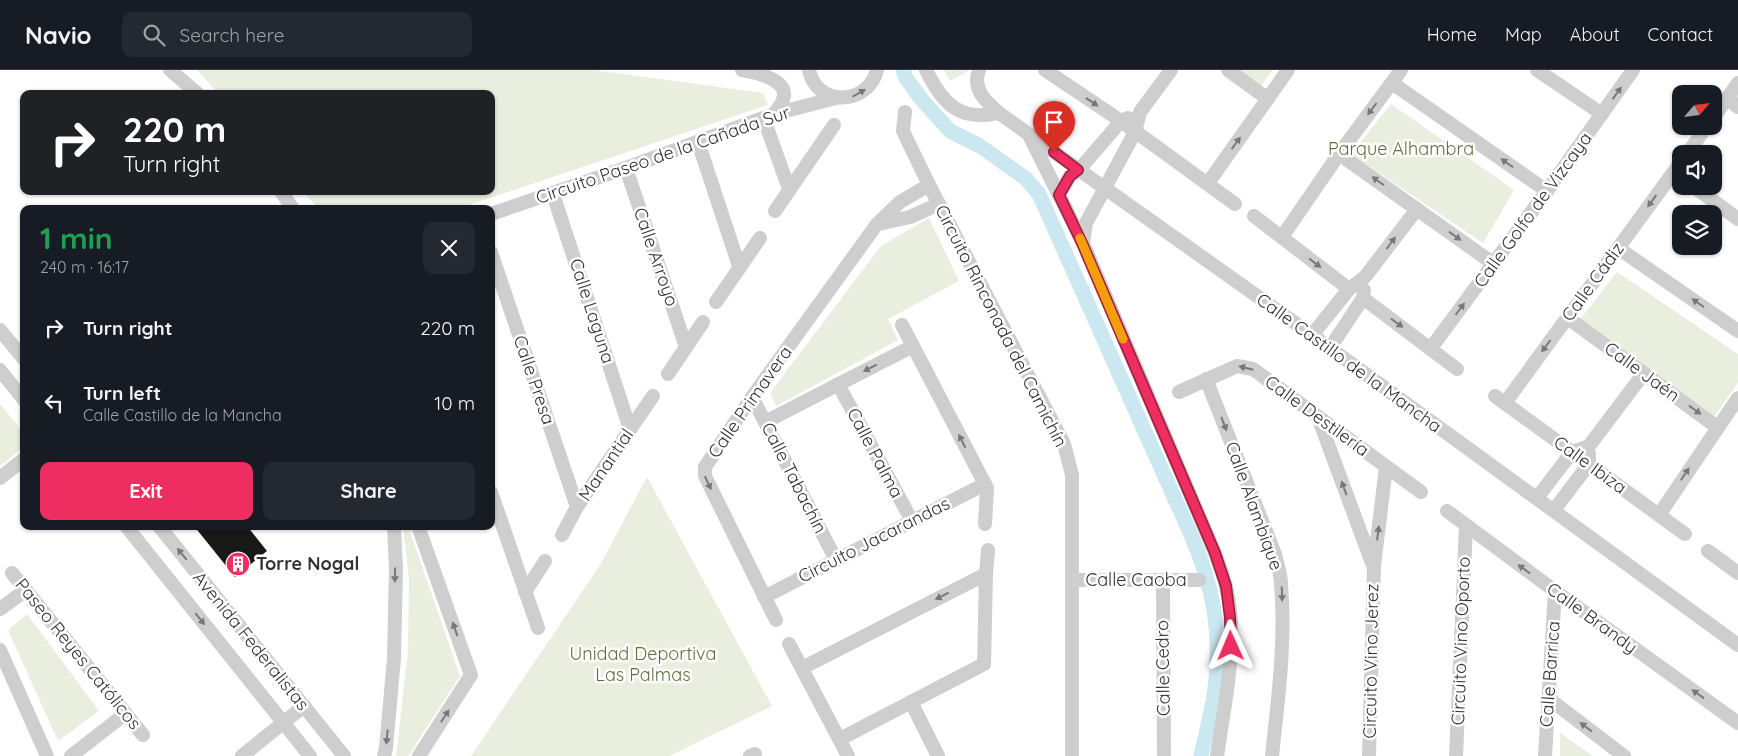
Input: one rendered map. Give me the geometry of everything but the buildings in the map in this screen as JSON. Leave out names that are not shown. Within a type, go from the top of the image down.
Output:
[{"type":"street","points":[[170,70],[193,90]]},
{"type":"street","points":[[744,70],[749,70]]},
{"type":"street","points":[[744,70],[778,82],[784,89],[784,98],[769,116],[789,189]]},
{"type":"street","points":[[809,70],[813,81],[823,92],[836,98]]},
{"type":"street","name":"Circuito Paseo de la Cañada Sur","points":[[495,213],[553,194],[769,116],[836,98],[850,97],[862,92],[871,84],[876,70]]},
{"type":"street","points":[[926,70],[943,99],[957,111],[973,116],[999,113]]},
{"type":"street","points":[[1082,243],[1086,223],[1135,132],[1140,112],[1171,70]]},
{"type":"street","points":[[1228,70],[1268,99]]},
{"type":"street","points":[[1208,183],[1288,70]]},
{"type":"street","points":[[1282,237],[1339,154],[1401,70]]},
{"type":"street","points":[[1537,70],[1602,114]]},
{"type":"street","name":"Calle Golfo de Vizcaya","points":[[1431,348],[1634,70]]},
{"type":"street","name":"Calle Castillo de la Mancha","points":[[979,71],[976,83],[982,98],[999,113],[1312,335],[1738,645]]},
{"type":"street","points":[[1051,72],[1235,204]]},
{"type":"street","points":[[1392,83],[1547,191]]},
{"type":"street","points":[[1722,111],[1733,102],[1738,83]]},
{"type":"street","name":"Circuito Rinconada del Camichín","points":[[905,112],[903,131],[929,185],[1064,444],[1072,475],[1072,756]]},
{"type":"street","points":[[1059,195],[1070,176],[1078,170],[1121,121],[1140,112]]},
{"type":"street","points":[[776,211],[789,189],[834,125]]},
{"type":"street","points":[[1029,134],[1082,243],[1215,553],[1226,586],[1230,617],[1231,660],[1217,756]]},
{"type":"street","points":[[698,142],[739,266]]},
{"type":"street","points":[[1339,154],[1494,264]]},
{"type":"street","name":"Calle Arroyo","points":[[626,168],[686,347]]},
{"type":"street","name":"Calle Cádiz","points":[[1500,399],[1568,318],[1618,248],[1672,179]]},
{"type":"street","name":"Calle Primavera","points":[[776,620],[705,476],[705,467],[752,397],[877,224],[900,202],[929,185]]},
{"type":"street","name":"Calle Laguna","points":[[553,194],[630,428]]},
{"type":"street","points":[[1705,195],[1738,219]]},
{"type":"street","points":[[877,224],[910,217],[939,204]]},
{"type":"street","points":[[1312,335],[1349,288],[1365,277],[1417,209]]},
{"type":"street","points":[[1254,216],[1349,288]]},
{"type":"street","points":[[716,302],[760,238]]},
{"type":"street","points":[[1618,248],[1738,331]]},
{"type":"street","name":"Calle Presa","points":[[495,264],[577,507]]},
{"type":"street","points":[[1330,348],[1363,298],[1365,277]]},
{"type":"street","points":[[1363,298],[1457,369]]},
{"type":"street","name":"Calle Jaén","points":[[1568,318],[1717,427]]},
{"type":"street","points":[[668,374],[703,322]]},
{"type":"street","points":[[902,325],[987,488],[986,524]]},
{"type":"street","points":[[0,330],[20,354]]},
{"type":"street","points":[[765,422],[913,346]]},
{"type":"street","name":"Calle Destilería","points":[[1179,392],[1237,366],[1253,369],[1421,492]]},
{"type":"street","points":[[0,370],[20,395]]},
{"type":"street","points":[[1537,498],[1572,452],[1589,446],[1644,373]]},
{"type":"street","name":"Calle Alambique","points":[[1206,379],[1275,554],[1281,582],[1283,633],[1272,756]]},
{"type":"street","name":"Calle Palma","points":[[838,384],[912,522]]},
{"type":"street","name":"Manantial","points":[[562,535],[577,507],[653,396]]},
{"type":"street","name":"Calle Tabachín","points":[[752,397],[836,560]]},
{"type":"street","points":[[1658,515],[1738,398]]},
{"type":"street","name":"Calle Ibiza","points":[[1500,399],[1685,534]]},
{"type":"street","name":"Circuito Vino Jerez","points":[[1318,416],[1374,566]]},
{"type":"street","points":[[1554,510],[1589,464],[1589,446]]},
{"type":"street","points":[[0,478],[20,462]]},
{"type":"street","name":"Circuito Vino Jerez","points":[[1369,756],[1374,566],[1386,467]]},
{"type":"street","name":"Circuito Jacarandas","points":[[764,597],[985,484]]},
{"type":"street","points":[[495,504],[538,628]]},
{"type":"street","name":"Calle Brandy","points":[[1447,511],[1738,723]]},
{"type":"street","name":"Circuito Vino Oporto","points":[[1456,756],[1466,526]]},
{"type":"street","name":"Avenida Federalistas","points":[[129,530],[310,756]]},
{"type":"street","name":"Avenida Federalistas","points":[[162,530],[344,756]]},
{"type":"street","points":[[384,756],[394,658],[396,569],[394,530]]},
{"type":"street","points":[[419,530],[471,675],[419,756]]},
{"type":"street","points":[[840,739],[984,664],[988,550]]},
{"type":"street","points":[[1708,551],[1736,567]]},
{"type":"street","points":[[525,592],[545,561]]},
{"type":"street","name":"Paseo Reyes Católicos","points":[[12,573],[143,735]]},
{"type":"street","points":[[802,668],[986,574]]},
{"type":"street","name":"Calle Caoba","points":[[1072,580],[1200,580]]},
{"type":"street","name":"Calle Cedro","points":[[1162,580],[1164,756]]},
{"type":"street","points":[[0,609],[26,590]]},
{"type":"street","name":"Calle Barrica","points":[[1545,756],[1555,591]]},
{"type":"street","points":[[789,644],[848,756]]},
{"type":"street","points":[[0,650],[47,756]]},
{"type":"street","points":[[1548,698],[1624,756]]},
{"type":"street","points":[[911,702],[938,756]]},
{"type":"street","points":[[242,756],[304,706]]},
{"type":"street","points":[[71,756],[125,714]]},
{"type":"green space","points":[[197,70],[594,70],[763,93],[768,105],[469,205],[315,205],[306,195],[495,195],[495,90],[215,90]]},
{"type":"green space","points":[[944,70],[970,70],[950,81]]},
{"type":"green space","points":[[1239,70],[1273,70],[1261,86]]},
{"type":"green space","name":"Parque Alhambra","points":[[1391,104],[1514,190],[1483,243],[1351,154]]},
{"type":"green space","points":[[929,218],[959,281],[888,319],[898,340],[776,406],[770,393],[881,246]]},
{"type":"green space","points":[[1617,272],[1738,354],[1738,383],[1713,418],[1579,321]]},
{"type":"green space","points":[[0,404],[20,428],[20,450],[0,466]]},
{"type":"green space","name":"Unidad Deportiva Las Palmas","points":[[647,477],[772,706],[669,756],[471,756],[600,565]]},
{"type":"green space","points":[[403,530],[409,530],[460,676],[408,756],[396,756],[408,651],[409,579]]},
{"type":"green space","points":[[27,614],[99,711],[58,741],[8,630]]},
{"type":"green space","points":[[1560,733],[1593,756],[1560,756]]},
{"type":"waterway","points":[[903,70],[906,78],[922,100],[950,131],[980,146],[1025,178],[1039,194],[1191,535],[1210,591],[1214,610],[1217,648],[1214,697],[1201,756]]},
{"type":"slow traffic","points":[[1080,238],[1123,339]]},
{"type":"place","name":"Torre Nogal","points":[[238,564]]},
{"type":"route","points":[[1054,152],[1078,170],[1065,182],[1059,195],[1082,243],[1215,553],[1226,586],[1231,646]]}]
